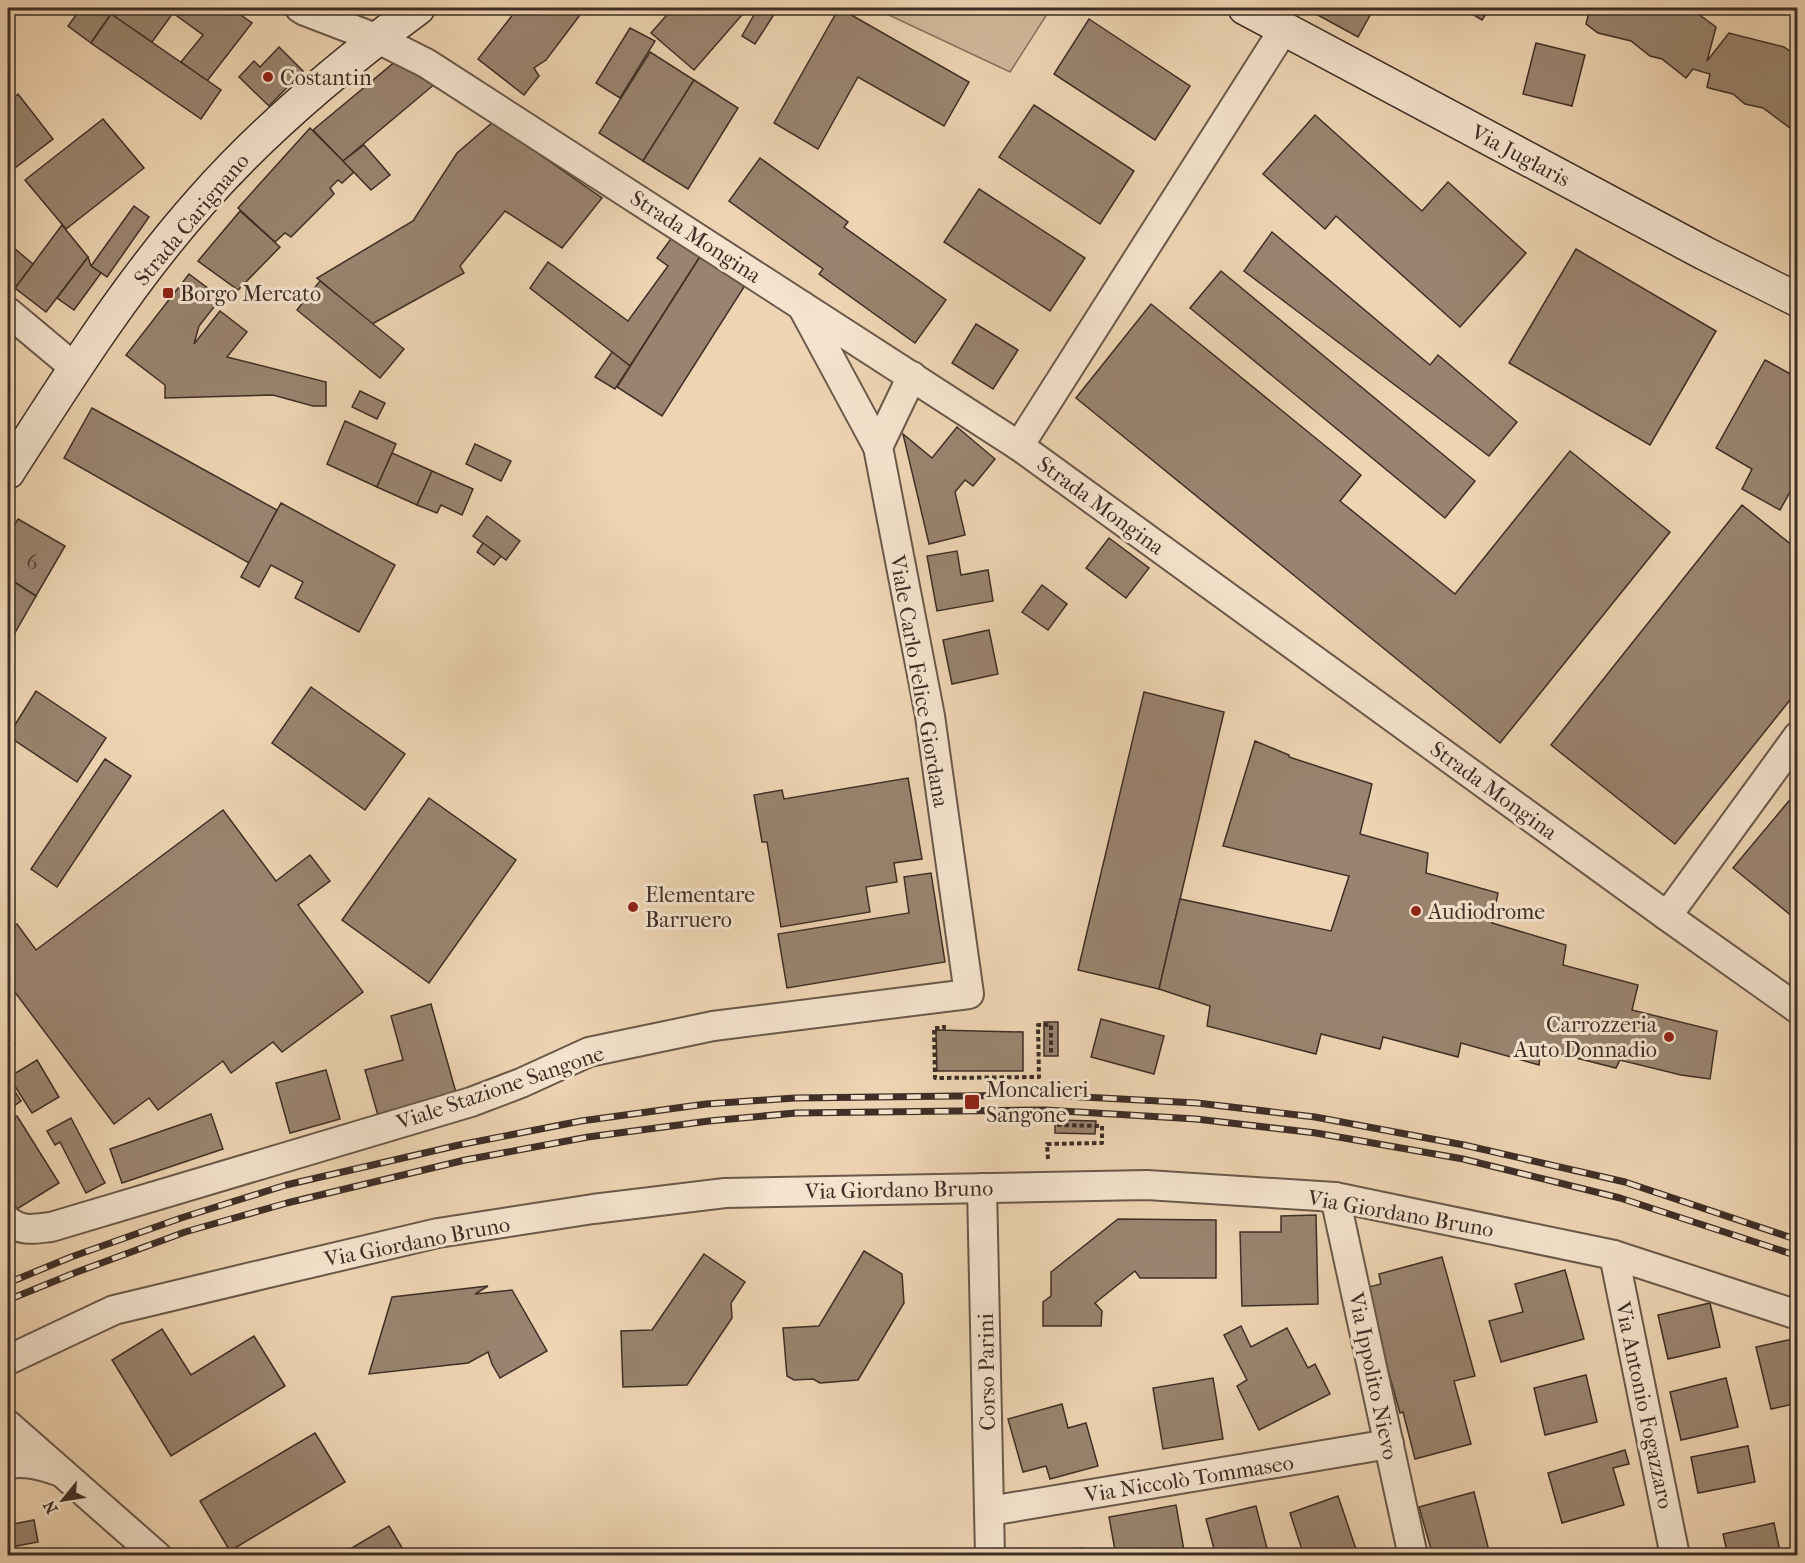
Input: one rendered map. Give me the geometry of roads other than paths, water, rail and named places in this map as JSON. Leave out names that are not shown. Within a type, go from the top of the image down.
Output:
[{"type":"main road","name":"Strada Carignano","points":[[8,472],[75,368],[151,262],[201,201],[245,154],[295,107],[418,8]]},
{"type":"main road","name":"Via Juglaris","points":[[1245,8],[1704,253],[1797,300]]},
{"type":"street","name":"Strada Mongina","points":[[300,8],[305,12],[378,39],[426,63],[1019,446],[1797,1009]]},
{"type":"street","points":[[1019,446],[1284,29]]},
{"type":"street","name":"Viale Carlo Felice Giordana","points":[[801,304],[878,447],[930,716],[955,995]]},
{"type":"street","points":[[8,312],[75,368]]},
{"type":"street","points":[[878,447],[912,376]]},
{"type":"street","points":[[1667,916],[1797,736]]},
{"type":"street","name":"Viale Stazione Sangone","points":[[8,1221],[26,1230],[51,1227],[471,1102],[521,1083],[589,1052],[701,1028],[955,995]]},
{"type":"street","name":"Via Giordano Bruno","points":[[8,1360],[114,1310],[438,1233],[593,1209],[725,1193],[1147,1185],[1335,1197],[1614,1255],[1797,1314]]},
{"type":"street","name":"Corso Parini","points":[[982,1188],[990,1556]]},
{"type":"street","name":"Via Ippolito Nievo","points":[[1335,1197],[1413,1556]]},
{"type":"street","name":"Via Antonio Fogazzaro","points":[[1614,1255],[1675,1556]]},
{"type":"street","points":[[8,1425],[157,1556]]},
{"type":"street","name":"Via Niccolò Tommaseo","points":[[990,1511],[1389,1444]]},
{"type":"street","points":[[8,1464],[17,1462],[38,1464],[66,1475]]},
{"type":"railway","points":[[8,1283],[71,1257],[181,1218],[286,1185],[459,1145],[581,1121],[706,1104],[795,1098],[1045,1095],[1197,1103],[1315,1117],[1464,1145],[1625,1182],[1798,1240]]},
{"type":"railway","points":[[8,1300],[185,1232],[287,1203],[465,1160],[588,1137],[709,1121],[796,1113],[1045,1110],[1196,1119],[1316,1133],[1463,1159],[1620,1198],[1798,1256]]},
{"type":"place","name":"Costantin","points":[[268,77]]},
{"type":"place","name":"Borgo Mercato","points":[[168,293]]},
{"type":"place","name":"Elementare Barruero","points":[[633,907]]},
{"type":"place","name":"Audiodrome","points":[[1416,911]]},
{"type":"place","name":"Carrozzeria Auto Donnadio","points":[[1669,1037]]},
{"type":"place","name":"Moncalieri Sangone","points":[[972,1102]]}]
